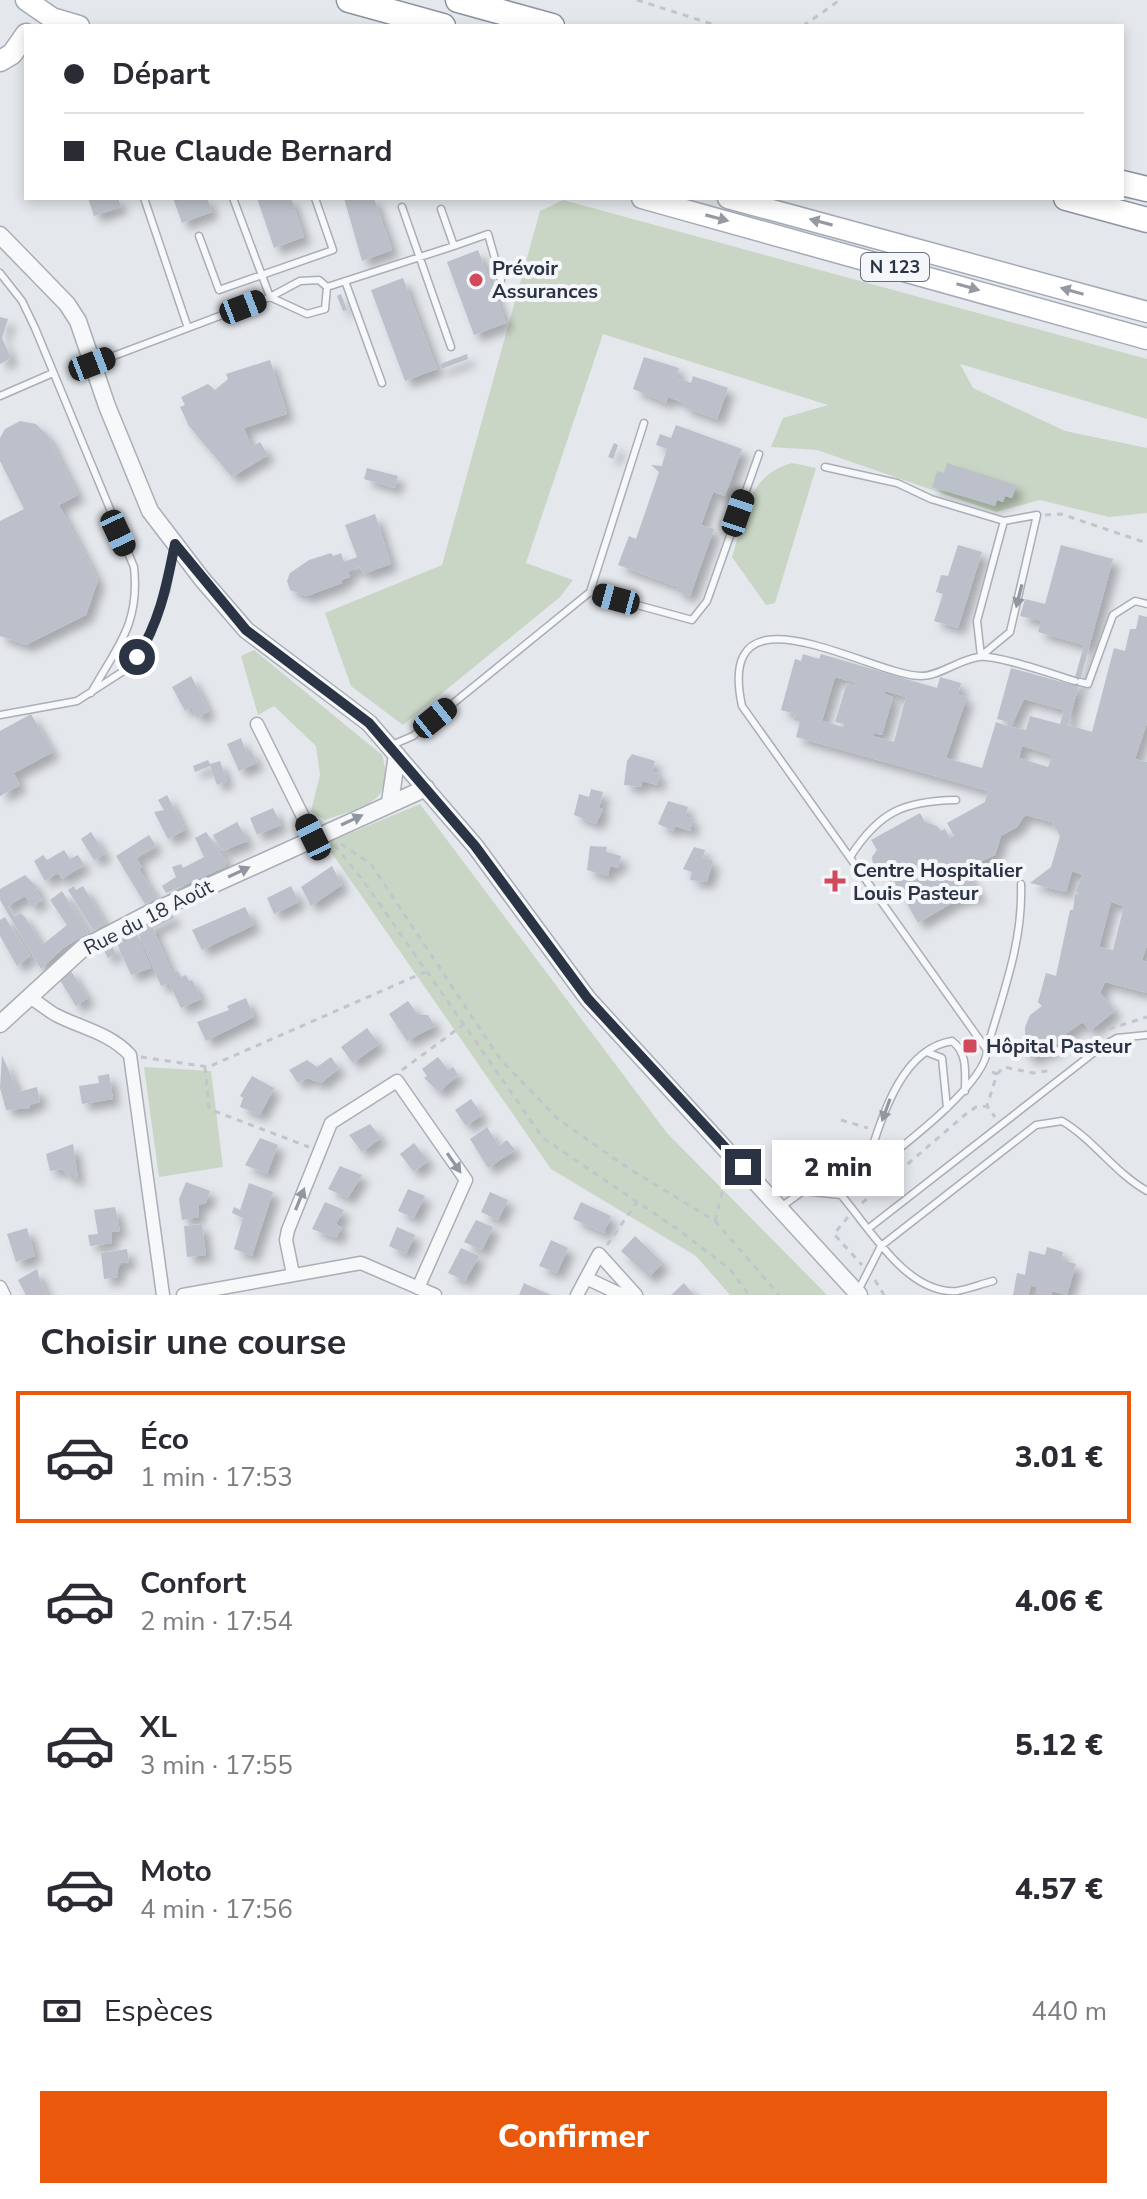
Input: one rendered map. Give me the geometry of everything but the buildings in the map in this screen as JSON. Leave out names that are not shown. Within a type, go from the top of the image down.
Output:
[{"type":"highway","points":[[349,0],[436,24]]},
{"type":"highway","points":[[458,0],[545,24]]},
{"type":"highway","points":[[1124,183],[1147,189]]},
{"type":"highway","points":[[1073,200],[1147,220]]},
{"type":"main road","points":[[26,0],[52,18],[72,24]]},
{"type":"main road","points":[[26,0],[26,24]]},
{"type":"main road","points":[[0,61],[24,39]]},
{"type":"main road","name":"N 123","points":[[649,200],[1147,339]]},
{"type":"main road","name":"N 123","points":[[735,200],[1147,312]]},
{"type":"street","points":[[0,235],[67,304],[78,321],[150,511],[175,544],[246,630],[369,723],[475,846],[588,999],[858,1294]]},
{"type":"street","points":[[257,724],[319,835]]},
{"type":"street","points":[[390,802],[393,750]]},
{"type":"street","name":"Rue du 18 Août","points":[[0,1024],[83,948],[148,914],[426,788]]},
{"type":"street","points":[[29,997],[57,1015],[121,1045],[130,1055],[163,1295]]},
{"type":"street","points":[[293,1274],[286,1240],[331,1123],[397,1081],[466,1180],[418,1288]]},
{"type":"street","points":[[577,1295],[599,1254],[636,1295]]},
{"type":"street","points":[[183,1295],[254,1289],[293,1274],[361,1263],[435,1295]]},
{"type":"street","points":[[586,1278],[622,1295]]},
{"type":"street","points":[[0,1287],[4,1295]]},
{"type":"lane","points":[[145,200],[188,328]]},
{"type":"lane","points":[[234,200],[270,297],[307,314],[325,309],[327,287]]},
{"type":"lane","points":[[199,236],[219,290],[333,250],[316,200]]},
{"type":"lane","points":[[402,207],[451,347]]},
{"type":"lane","points":[[441,209],[454,246]]},
{"type":"lane","points":[[327,287],[488,234],[501,280]]},
{"type":"lane","points":[[0,273],[22,301],[134,567],[137,597],[133,620],[91,693]]},
{"type":"lane","points":[[92,364],[270,297],[300,281],[319,280],[327,287]]},
{"type":"lane","points":[[345,281],[382,383]]},
{"type":"lane","points":[[0,396],[53,373]]},
{"type":"lane","points":[[393,750],[590,592],[644,423]]},
{"type":"lane","points":[[590,592],[692,620],[707,601],[759,454]]},
{"type":"lane","points":[[825,467],[897,483],[931,499],[1004,521],[1037,515],[1010,632],[981,656],[921,676],[842,652],[776,638],[746,652],[737,683],[742,706],[986,1044]]},
{"type":"lane","points":[[981,656],[977,621],[1004,521]]},
{"type":"lane","points":[[0,715],[77,701],[122,672],[148,640],[166,591],[175,544]]},
{"type":"lane","points":[[981,656],[1088,684],[1113,615],[1135,601],[1147,604]]},
{"type":"lane","points":[[850,857],[872,825],[908,805],[956,800]]},
{"type":"lane","points":[[841,1195],[965,1093],[982,1068],[1021,923],[1021,884]]},
{"type":"lane","points":[[869,1228],[1002,1127],[1088,1056],[1117,1038],[1147,1035]]},
{"type":"lane","points":[[861,1178],[898,1079],[939,1043],[952,1041],[960,1047],[964,1060],[965,1093]]},
{"type":"lane","points":[[927,1053],[942,1058],[947,1108]]},
{"type":"lane","points":[[858,1294],[881,1246],[1036,1125],[1062,1121],[1080,1131],[1131,1182],[1147,1191]]},
{"type":"lane","points":[[781,1208],[803,1191],[841,1195],[881,1246],[923,1285],[954,1291],[993,1281]]},
{"type":"path","points":[[637,0],[712,24]]},
{"type":"path","points":[[806,24],[840,0]]},
{"type":"path","points":[[1037,515],[1061,514],[1147,543]]},
{"type":"path","points":[[319,835],[367,886],[543,1138],[730,1269],[749,1295]]},
{"type":"path","points":[[319,835],[371,864],[500,1059],[558,1119],[628,1168],[715,1221],[779,1295]]},
{"type":"path","points":[[130,1055],[205,1067],[425,972]]},
{"type":"path","points":[[1105,1032],[1122,1023],[1147,1017]]},
{"type":"path","points":[[397,1081],[403,1067],[463,1025]]},
{"type":"path","points":[[1002,1127],[987,1106],[997,1074],[1004,1067],[1033,1073],[1050,1072],[1076,1058],[1088,1056]]},
{"type":"path","points":[[205,1067],[209,1109],[320,1151]]},
{"type":"path","points":[[982,1068],[997,1074]]},
{"type":"path","points":[[715,1221],[725,1181],[743,1167]]},
{"type":"path","points":[[599,1254],[637,1202]]},
{"type":"green space","points":[[563,200],[1147,359],[1147,419],[960,364],[973,388],[1065,431],[1147,448],[1147,513],[1109,517],[1040,500],[996,512],[817,450],[771,447],[783,418],[828,405],[603,334],[526,563],[573,580],[560,597],[403,725],[351,686],[325,613],[442,565],[540,211]]},
{"type":"green space","points":[[792,463],[816,468],[775,603],[766,605],[732,557],[745,513],[757,487],[765,477]]},
{"type":"green space","points":[[254,650],[382,755],[385,784],[373,801],[325,820],[311,811],[320,775],[316,746],[274,706],[258,715],[241,656]]},
{"type":"green space","points":[[420,804],[667,1133],[827,1295],[730,1295],[696,1256],[551,1169],[331,852],[320,846]]},
{"type":"green space","points":[[144,1067],[211,1071],[223,1167],[159,1177]]},
{"type":"place","name":"Prévoir Assurances","points":[[476,280]]},
{"type":"place","name":"Centre Hospitalier Louis Pasteur","points":[[835,881]]},
{"type":"place","name":"Hôpital Pasteur","points":[[970,1046]]},
{"type":"route","points":[[137,657],[148,640],[166,591],[175,544],[246,630],[369,723],[475,846],[588,999],[743,1167]]}]
